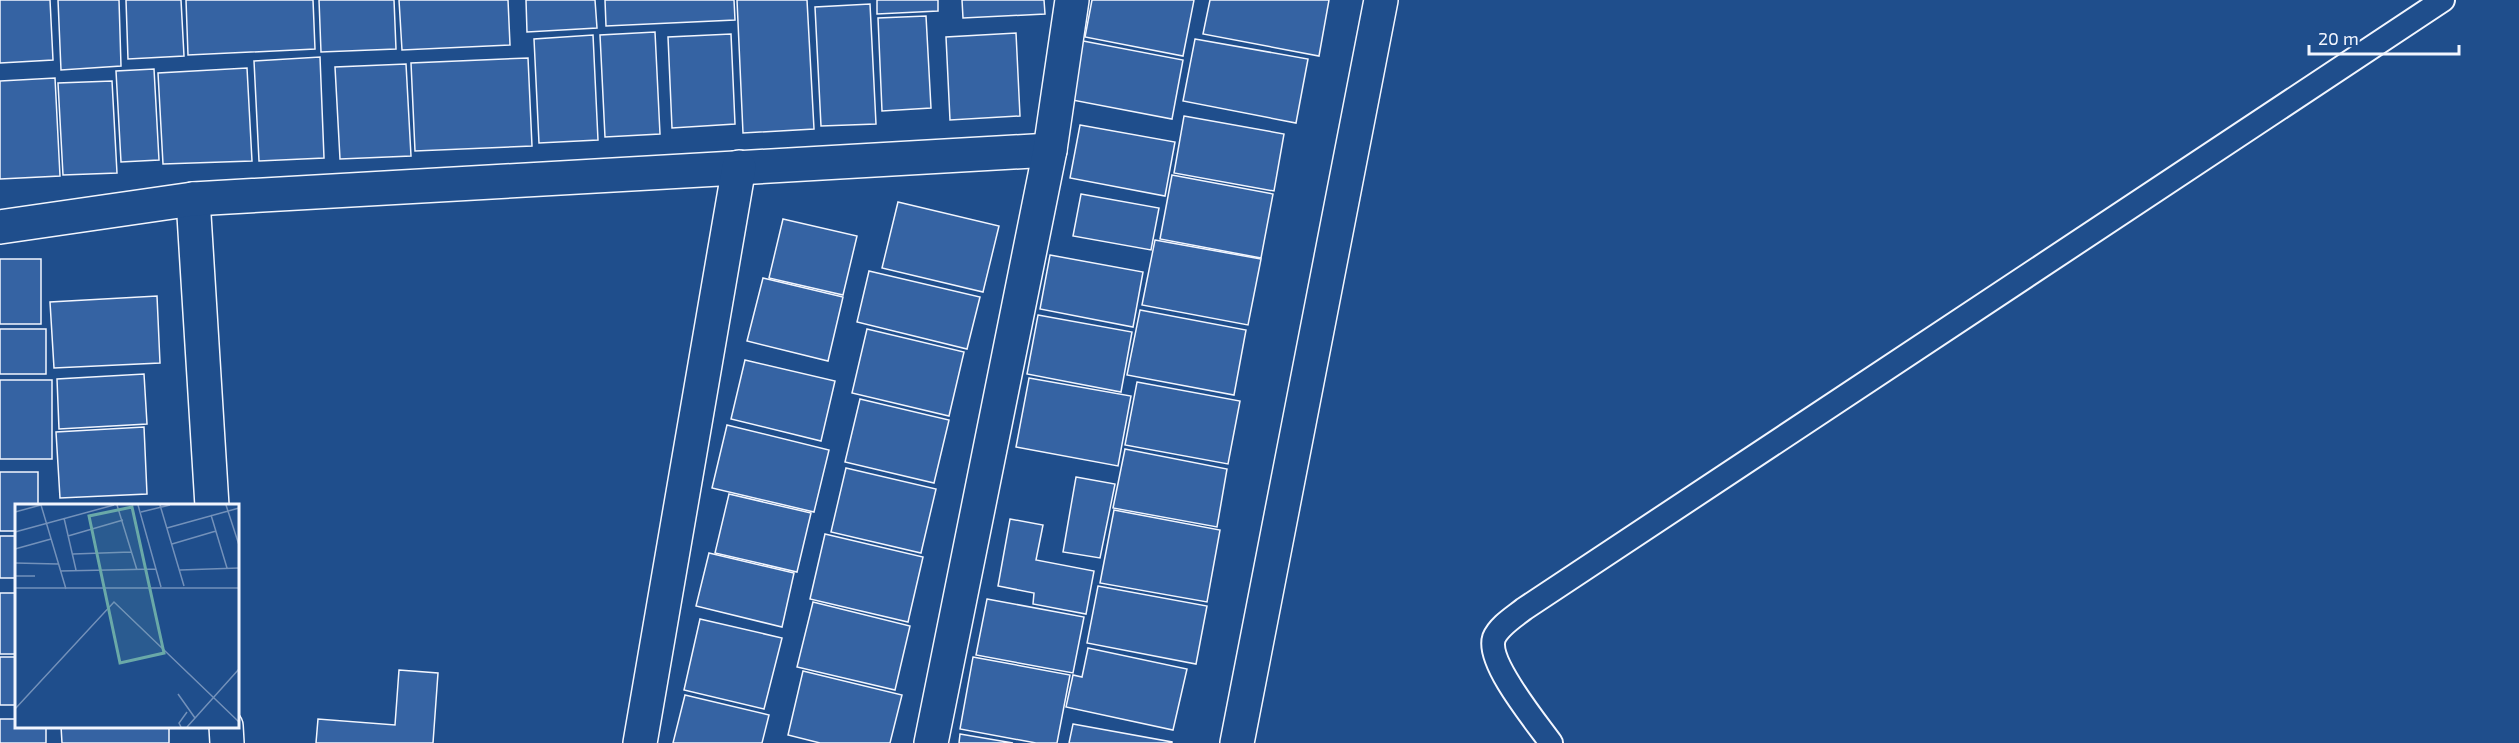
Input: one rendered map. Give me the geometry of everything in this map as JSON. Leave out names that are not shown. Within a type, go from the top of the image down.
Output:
[{"type":"street","points":[[931,743],[1050,150],[1072,0]]},
{"type":"street","points":[[1237,743],[1381,0]]},
{"type":"street","points":[[0,227],[193,199],[1050,150]]},
{"type":"street","points":[[640,743],[739,167]]},
{"type":"street","points":[[193,199],[212,504]]},
{"type":"street","points":[[226,728],[227,743]]},
{"type":"lane","points":[[1551,743],[1498,667],[1492,651],[1495,638],[1503,626],[1524,609],[2443,0]]},
{"type":"building","points":[[0,0],[50,0],[53,60],[0,63]]},
{"type":"building","points":[[58,0],[119,0],[121,66],[61,70]]},
{"type":"building","points":[[126,0],[181,0],[184,56],[128,59]]},
{"type":"building","points":[[186,0],[313,0],[315,49],[188,55]]},
{"type":"building","points":[[319,0],[394,0],[396,49],[321,52]]},
{"type":"building","points":[[399,0],[508,0],[510,45],[402,50]]},
{"type":"building","points":[[526,0],[595,0],[597,28],[527,32]]},
{"type":"building","points":[[605,0],[734,0],[735,20],[606,26]]},
{"type":"building","points":[[737,0],[807,0],[814,129],[743,133]]},
{"type":"building","points":[[877,0],[938,0],[938,11],[877,14]]},
{"type":"building","points":[[962,0],[1044,0],[1045,14],[963,18]]},
{"type":"building","points":[[1092,0],[1194,0],[1183,56],[1085,37]]},
{"type":"building","points":[[1210,0],[1329,0],[1319,56],[1203,34]]},
{"type":"building","points":[[870,4],[876,124],[821,126],[815,7]]},
{"type":"building","points":[[926,16],[931,108],[882,111],[878,18]]},
{"type":"building","points":[[655,32],[660,134],[605,137],[600,35]]},
{"type":"building","points":[[1016,33],[1020,116],[950,120],[946,37]]},
{"type":"building","points":[[731,34],[735,124],[672,128],[668,37]]},
{"type":"building","points":[[593,35],[598,140],[539,143],[534,39]]},
{"type":"building","points":[[1195,39],[1308,59],[1296,123],[1183,101]]},
{"type":"building","points":[[1078,40],[1183,60],[1172,119],[1067,99]]},
{"type":"building","points":[[320,57],[324,158],[259,161],[254,61]]},
{"type":"building","points":[[528,58],[532,146],[415,151],[411,63]]},
{"type":"building","points":[[406,64],[411,156],[340,159],[335,67]]},
{"type":"building","points":[[247,68],[252,161],[163,164],[158,73]]},
{"type":"building","points":[[154,69],[159,160],[121,162],[116,71]]},
{"type":"building","points":[[55,78],[60,176],[0,179],[0,81]]},
{"type":"building","points":[[112,81],[117,173],[63,175],[58,83]]},
{"type":"building","points":[[1184,116],[1284,134],[1274,191],[1174,173]]},
{"type":"building","points":[[1080,125],[1175,142],[1165,196],[1070,178]]},
{"type":"building","points":[[1172,175],[1273,194],[1261,258],[1160,239]]},
{"type":"building","points":[[1081,194],[1159,208],[1151,250],[1073,236]]},
{"type":"building","points":[[898,202],[999,226],[983,292],[882,268]]},
{"type":"building","points":[[783,219],[857,236],[843,295],[769,278]]},
{"type":"building","points":[[1155,240],[1261,259],[1248,325],[1142,305]]},
{"type":"building","points":[[1050,255],[1143,272],[1133,327],[1040,309]]},
{"type":"building","points":[[0,259],[41,259],[41,324],[0,324]]},
{"type":"building","points":[[869,271],[980,297],[967,349],[857,322]]},
{"type":"building","points":[[763,278],[843,297],[828,361],[747,341]]},
{"type":"building","points":[[157,296],[160,363],[54,368],[50,302]]},
{"type":"building","points":[[1140,310],[1246,330],[1234,395],[1127,375]]},
{"type":"building","points":[[1038,315],[1132,332],[1121,392],[1027,374]]},
{"type":"building","points":[[0,329],[46,329],[46,374],[0,374]]},
{"type":"building","points":[[867,329],[964,352],[949,416],[852,393]]},
{"type":"building","points":[[745,360],[835,381],[821,441],[731,419]]},
{"type":"building","points":[[144,374],[147,424],[59,429],[57,379]]},
{"type":"building","points":[[1029,378],[1131,396],[1118,466],[1016,447]]},
{"type":"building","points":[[0,380],[52,380],[52,459],[0,459]]},
{"type":"building","points":[[1137,382],[1240,401],[1228,464],[1125,445]]},
{"type":"building","points":[[860,399],[949,420],[934,483],[845,462]]},
{"type":"building","points":[[727,425],[829,450],[814,512],[712,488]]},
{"type":"building","points":[[144,427],[147,494],[60,498],[56,432]]},
{"type":"building","points":[[1125,449],[1227,469],[1217,527],[1113,508]]},
{"type":"building","points":[[846,468],[936,489],[921,553],[831,532]]},
{"type":"building","points":[[0,472],[38,472],[38,504],[15,504],[15,531],[0,531]]},
{"type":"building","points":[[1076,477],[1115,484],[1100,558],[1063,552]]},
{"type":"building","points":[[729,494],[811,513],[797,572],[715,553]]},
{"type":"building","points":[[1114,510],[1220,530],[1207,602],[1100,583]]},
{"type":"building","points":[[1010,519],[1043,525],[1036,560],[1094,571],[1086,614],[1033,604],[1034,593],[998,586]]},
{"type":"building","points":[[825,534],[923,557],[908,622],[810,599]]},
{"type":"building","points":[[0,536],[15,536],[15,578],[0,578]]},
{"type":"building","points":[[709,553],[794,573],[782,627],[696,606]]},
{"type":"building","points":[[1098,586],[1207,606],[1196,664],[1087,643]]},
{"type":"building","points":[[0,593],[15,593],[15,654],[0,654]]},
{"type":"building","points":[[987,599],[1084,617],[1073,673],[976,655]]},
{"type":"building","points":[[813,602],[910,626],[895,690],[797,667]]},
{"type":"building","points":[[700,619],[782,638],[764,709],[684,690]]},
{"type":"building","points":[[1088,648],[1187,669],[1173,730],[1066,707],[1073,675],[1082,677]]},
{"type":"building","points":[[0,657],[15,657],[15,705],[0,705]]},
{"type":"building","points":[[973,657],[1070,675],[1057,743],[1036,743],[960,729]]},
{"type":"building","points":[[399,670],[438,673],[433,743],[316,743],[318,719],[395,725]]},
{"type":"building","points":[[803,671],[902,695],[890,743],[820,743],[788,735]]},
{"type":"building","points":[[685,695],[769,715],[762,743],[673,743]]},
{"type":"building","points":[[0,719],[15,719],[15,728],[46,728],[46,743],[0,743]]},
{"type":"building","points":[[1073,724],[1172,742],[1172,743],[1069,743]]},
{"type":"building","points":[[61,728],[169,728],[169,743],[62,743]]},
{"type":"building","points":[[960,734],[1013,743],[959,743]]}]
